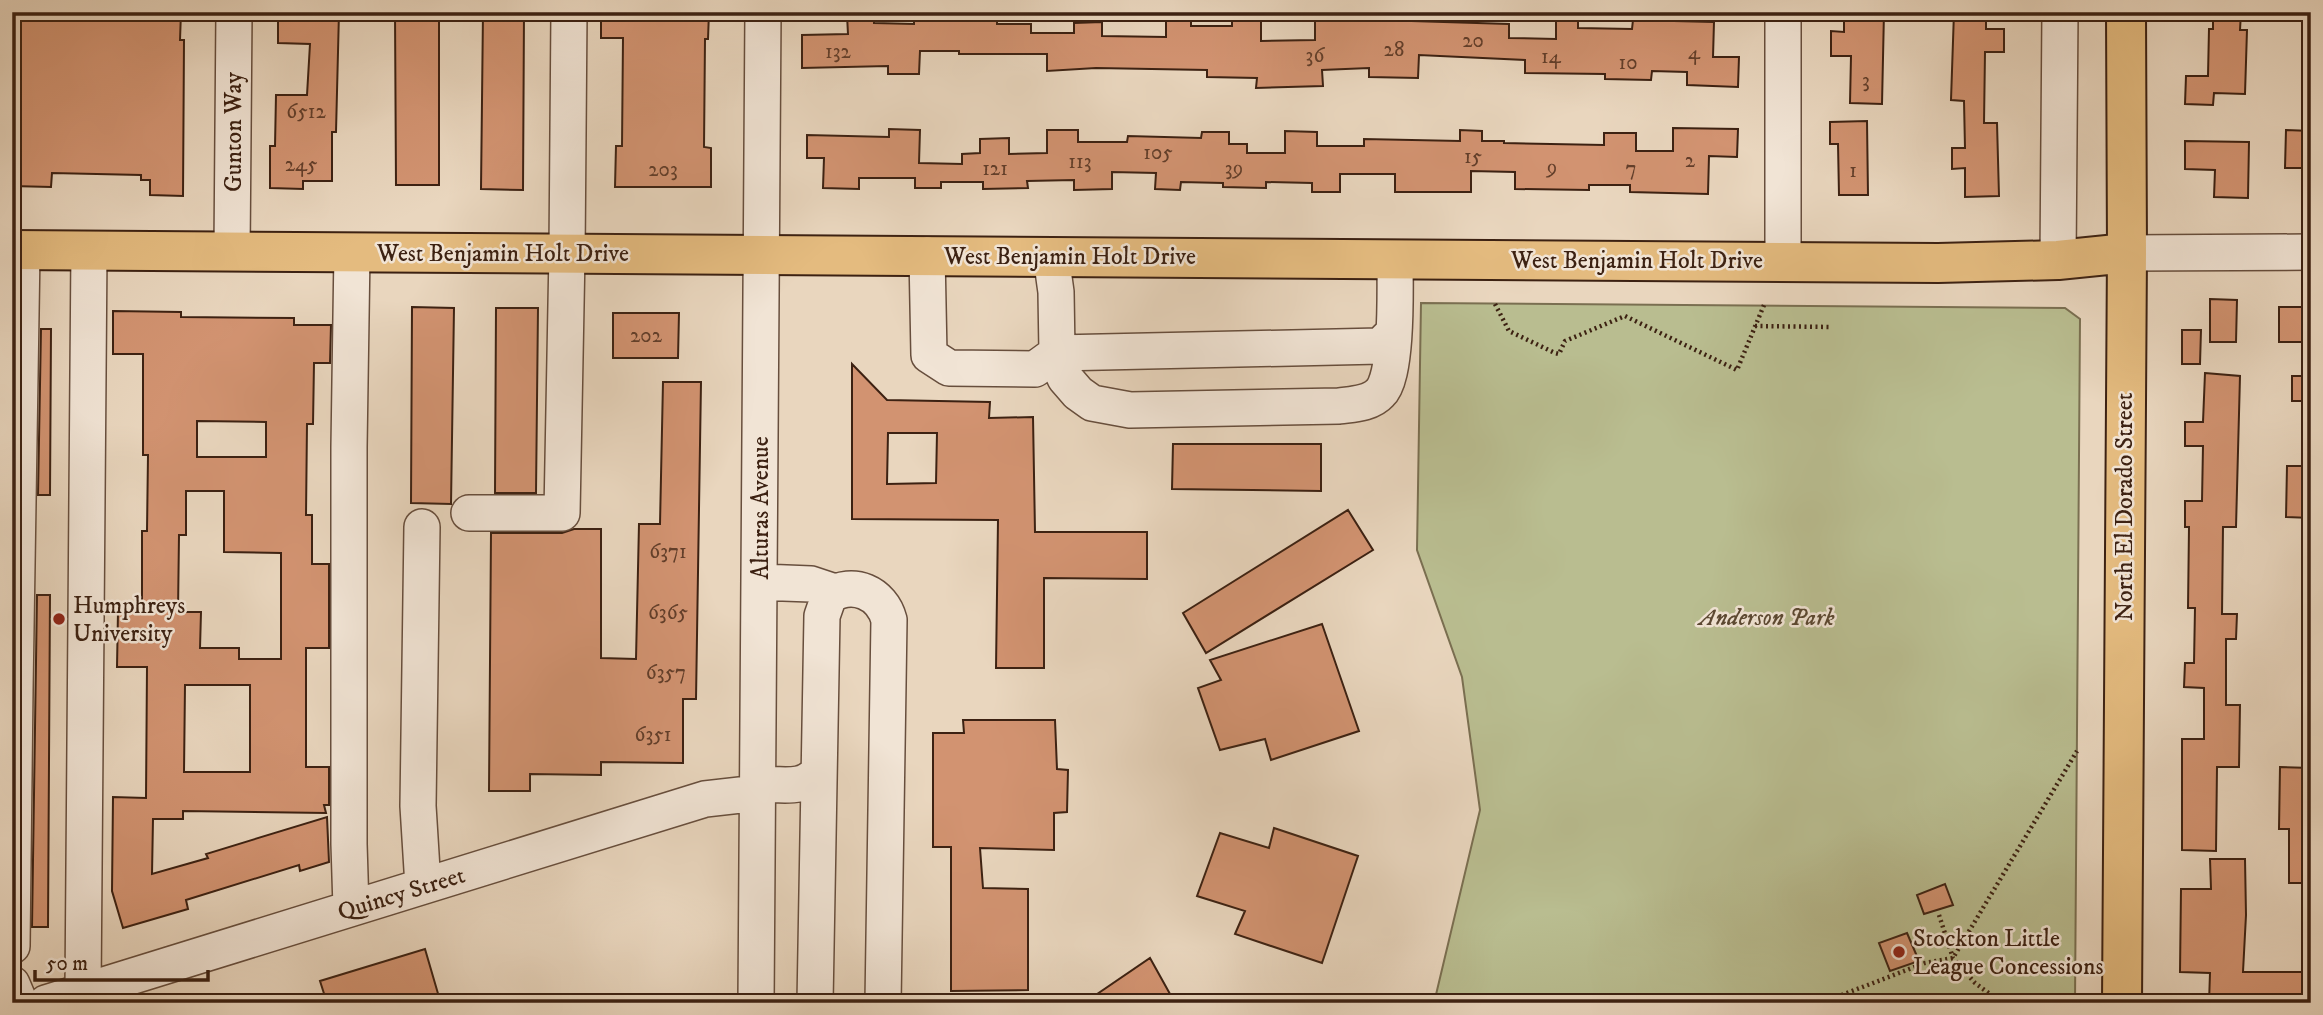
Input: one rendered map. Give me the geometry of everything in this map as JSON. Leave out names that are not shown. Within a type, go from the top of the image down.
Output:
[{"type":"main road","name":"North El Dorado Street","points":[[2122,1003],[2126,12]]},
{"type":"main road","name":"West Benjamin Holt Drive","points":[[17,250],[1938,263],[2058,260],[2127,253]]},
{"type":"street","name":"Gunton Way","points":[[232,251],[234,12]]},
{"type":"street","points":[[469,513],[562,513],[568,253],[569,12]]},
{"type":"street","name":"Alturas Avenue","points":[[756,1003],[763,12]]},
{"type":"street","points":[[1783,12],[1783,261]]},
{"type":"street","points":[[2058,260],[2060,12]]},
{"type":"street","points":[[12,946],[17,250]]},
{"type":"street","points":[[83,991],[89,250]]},
{"type":"street","points":[[2127,253],[2311,251]]},
{"type":"street","points":[[351,908],[349,447],[352,252]]},
{"type":"street","points":[[927,255],[929,355],[949,368],[1035,369],[1057,353],[1380,346],[1393,333]]},
{"type":"street","points":[[1051,257],[1056,292],[1057,353],[1065,378],[1078,393],[1092,403],[1114,408],[1339,406],[1372,399],[1382,393],[1389,370],[1396,313],[1395,259]]},
{"type":"street","points":[[422,527],[418,806],[423,886]]},
{"type":"street","points":[[760,582],[811,584],[835,592]]},
{"type":"street","points":[[815,1003],[822,615],[829,596],[845,589],[867,591],[883,606],[889,620],[883,1003]]},
{"type":"street","points":[[758,795],[811,782],[819,770]]},
{"type":"street","points":[[758,795],[801,809],[818,820]]},
{"type":"street","name":"Quincy Street","points":[[46,1003],[705,799],[758,795]]},
{"type":"street","points":[[12,984],[20,1003]]},
{"type":"path","points":[[1494,304],[1508,331],[1555,353],[1559,354],[1564,341],[1625,316],[1737,370],[1764,305]]},
{"type":"path","points":[[1755,326],[1830,327]]},
{"type":"path","points":[[1821,1003],[1925,963],[1952,958],[2077,751]]},
{"type":"path","points":[[1939,915],[1952,958],[1975,983],[2002,1003]]},
{"type":"green space","name":"Anderson Park","points":[[1421,303],[2065,308],[2080,319],[2075,1003],[1434,1003],[1480,810],[1462,677],[1417,550]]},
{"type":"building","points":[[12,12],[181,12],[180,40],[184,40],[183,196],[150,195],[150,180],[141,180],[141,175],[52,173],[51,187],[12,186]]},
{"type":"building","points":[[278,12],[339,12],[332,181],[303,181],[303,189],[270,188],[270,146],[275,146],[276,95],[307,95],[310,44],[278,43]]},
{"type":"building","points":[[395,12],[439,12],[439,185],[396,185]]},
{"type":"building","points":[[483,12],[524,12],[523,190],[481,189]]},
{"type":"building","points":[[601,12],[709,12],[708,39],[705,39],[704,147],[711,148],[711,187],[615,187],[616,146],[622,146],[623,38],[601,38]]},
{"type":"building","points":[[1844,12],[1884,12],[1882,104],[1850,103],[1851,56],[1831,56],[1831,31],[1844,32]]},
{"type":"building","points":[[1954,12],[1986,12],[1986,29],[2004,29],[2004,52],[1985,52],[1984,123],[1997,123],[1999,196],[1965,197],[1965,168],[1952,169],[1952,148],[1965,148],[1964,101],[1951,100]]},
{"type":"building","points":[[2213,12],[2241,12],[2240,30],[2247,30],[2245,94],[2214,93],[2213,105],[2185,104],[2186,76],[2208,76],[2209,29],[2213,29]]},
{"type":"building","points":[[874,14],[874,23],[914,24],[914,16],[997,16],[997,24],[1031,24],[1031,33],[1074,33],[1074,23],[1102,22],[1102,36],[1166,37],[1166,17],[1191,17],[1191,26],[1232,26],[1232,18],[1261,18],[1261,41],[1315,40],[1315,18],[1509,24],[1509,38],[1556,39],[1556,20],[1578,20],[1578,28],[1632,29],[1633,20],[1714,22],[1713,57],[1739,57],[1738,87],[1687,85],[1687,72],[1652,71],[1651,80],[1605,79],[1605,74],[1525,73],[1525,60],[1419,55],[1418,78],[1369,77],[1369,68],[1322,70],[1323,86],[1256,88],[1257,78],[1207,77],[1207,70],[1096,68],[1047,71],[1047,54],[920,51],[919,74],[888,74],[888,66],[802,68],[802,35],[848,34],[847,15]]},
{"type":"building","points":[[1867,121],[1868,195],[1839,195],[1838,144],[1830,144],[1830,122]]},
{"type":"building","points":[[1673,128],[1738,129],[1737,157],[1709,156],[1708,194],[1630,192],[1630,185],[1589,185],[1589,190],[1515,189],[1515,172],[1471,171],[1471,192],[1395,192],[1395,174],[1340,174],[1340,192],[1312,192],[1312,183],[1266,182],[1266,188],[1181,182],[1180,190],[1155,189],[1156,173],[1112,172],[1112,189],[1074,190],[1074,180],[1027,181],[1028,188],[983,189],[983,182],[941,182],[941,188],[915,188],[915,178],[859,178],[859,189],[823,188],[824,158],[807,158],[807,135],[889,137],[889,129],[920,130],[919,163],[962,164],[962,154],[980,153],[980,139],[1009,138],[1009,154],[1047,153],[1047,130],[1078,130],[1078,142],[1127,142],[1128,136],[1201,138],[1202,132],[1229,132],[1229,144],[1247,144],[1247,153],[1285,153],[1285,131],[1317,132],[1317,146],[1364,146],[1364,139],[1460,141],[1460,130],[1482,131],[1482,141],[1604,145],[1604,133],[1636,133],[1636,151],[1673,151]]},
{"type":"building","points":[[2286,130],[2311,131],[2311,168],[2285,168]]},
{"type":"building","points":[[2185,141],[2249,142],[2248,198],[2214,197],[2215,170],[2185,169]]},
{"type":"building","points":[[2210,299],[2237,300],[2236,342],[2210,342]]},
{"type":"building","points":[[412,307],[454,308],[451,504],[411,503]]},
{"type":"building","points":[[2279,307],[2311,307],[2311,342],[2279,342]]},
{"type":"building","points":[[496,308],[538,308],[536,493],[495,493]]},
{"type":"building","points":[[113,311],[181,312],[181,317],[294,318],[294,325],[331,325],[330,363],[314,363],[313,424],[307,424],[306,515],[312,515],[312,564],[329,564],[329,648],[306,648],[306,767],[329,767],[329,805],[324,805],[326,813],[183,811],[183,819],[153,819],[152,874],[208,858],[206,854],[327,817],[329,862],[300,871],[299,865],[186,900],[188,909],[123,928],[112,891],[113,797],[146,798],[147,667],[117,667],[118,612],[142,612],[142,531],[147,531],[148,455],[143,455],[143,354],[113,354]],"holes":[[[197,421],[266,422],[266,457],[197,457]],[[186,491],[224,491],[224,552],[281,553],[281,659],[239,659],[239,648],[200,648],[201,612],[178,612],[179,535],[186,535]],[[185,685],[250,685],[250,772],[184,772]]]},
{"type":"building","points":[[613,313],[679,313],[678,358],[613,358]]},
{"type":"building","points":[[41,329],[51,329],[50,495],[38,495]]},
{"type":"building","points":[[2182,330],[2201,330],[2200,364],[2182,364]]},
{"type":"building","points":[[852,364],[887,400],[990,402],[989,418],[1033,417],[1035,532],[1147,532],[1147,579],[1044,578],[1044,668],[996,668],[998,520],[852,519]],"holes":[[[888,433],[937,433],[936,483],[887,484]]]},
{"type":"building","points":[[2205,373],[2240,376],[2236,527],[2223,527],[2222,614],[2237,614],[2236,639],[2226,639],[2226,705],[2240,705],[2239,767],[2217,767],[2216,851],[2182,850],[2182,739],[2204,739],[2204,688],[2184,687],[2185,663],[2194,663],[2195,608],[2188,608],[2189,527],[2185,527],[2185,501],[2202,501],[2203,446],[2185,446],[2185,422],[2203,422]]},
{"type":"building","points":[[2292,376],[2311,376],[2311,401],[2292,401]]},
{"type":"building","points":[[663,382],[701,382],[696,699],[683,699],[683,763],[601,762],[601,775],[530,774],[530,791],[489,791],[491,533],[562,533],[574,529],[601,529],[601,658],[636,659],[639,524],[660,524]]},
{"type":"building","points":[[1173,444],[1321,444],[1321,491],[1172,489]]},
{"type":"building","points":[[2287,466],[2311,466],[2311,518],[2286,517]]},
{"type":"building","points":[[1348,510],[1373,550],[1206,653],[1183,613]]},
{"type":"building","points":[[37,595],[50,595],[48,927],[32,927]]},
{"type":"building","points":[[1322,624],[1359,731],[1271,760],[1265,739],[1220,750],[1198,688],[1221,680],[1210,660]]},
{"type":"building","points":[[963,720],[1055,720],[1057,769],[1068,770],[1067,812],[1054,813],[1054,850],[980,848],[983,888],[1028,889],[1028,990],[951,991],[951,847],[933,847],[933,733],[964,733]]},
{"type":"building","points":[[2280,767],[2311,768],[2311,883],[2289,883],[2289,829],[2279,829]]},
{"type":"building","points":[[1274,828],[1358,856],[1322,963],[1235,934],[1245,911],[1197,896],[1220,833],[1269,848]]},
{"type":"building","points":[[2210,859],[2245,859],[2243,972],[2311,972],[2311,999],[2242,998],[2242,1003],[2209,1003],[2210,973],[2180,972],[2181,889],[2211,889]]},
{"type":"building","points":[[1945,884],[1953,905],[1924,914],[1917,895]]},
{"type":"building","name":"Stockton Little League Concessions","points":[[1907,933],[1919,961],[1890,971],[1879,943]]},
{"type":"building","points":[[425,949],[439,997],[418,1003],[327,1003],[320,981]]},
{"type":"building","points":[[1150,958],[1175,1003],[1084,1003]]},
{"type":"place","name":"Humphreys University","points":[[59,619]]},
{"type":"place","name":"Stockton Little League Concessions","points":[[1899,952]]}]
